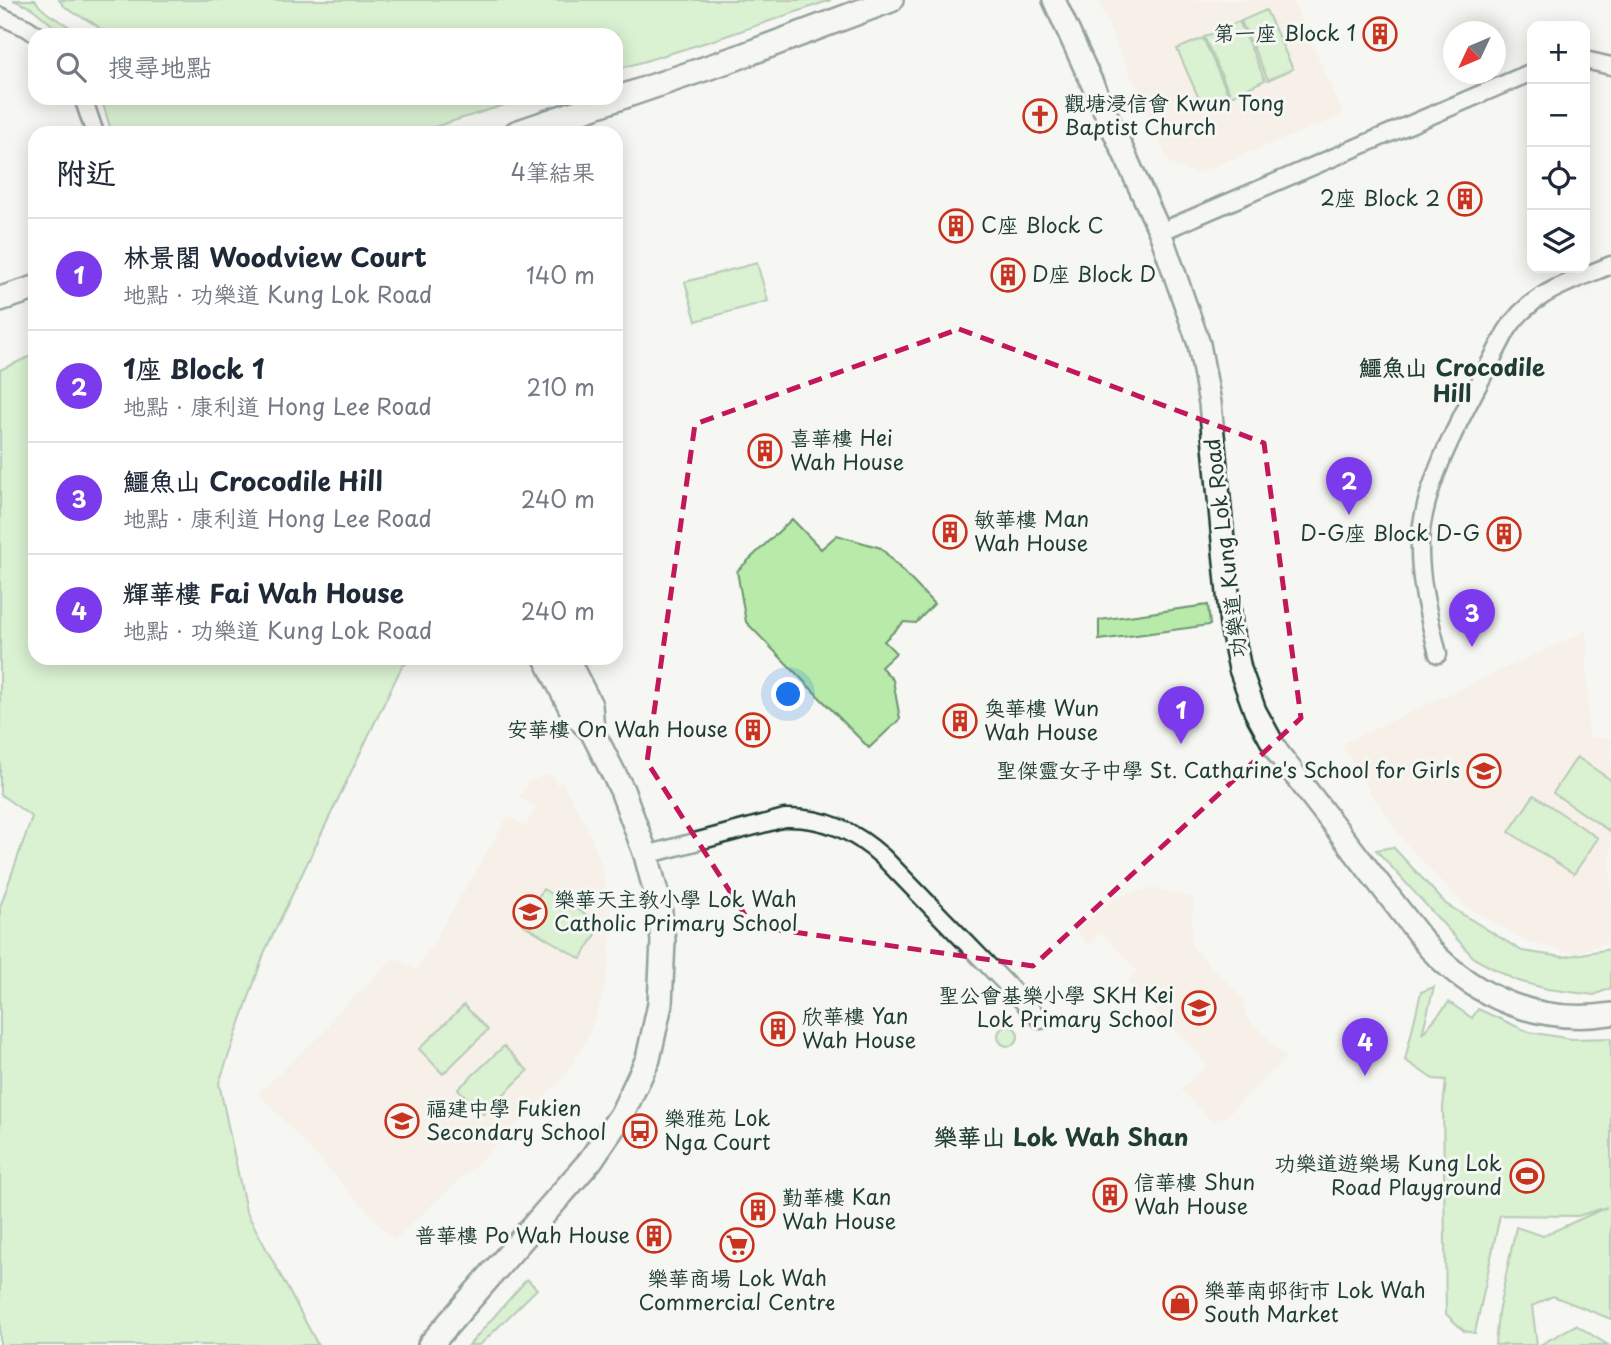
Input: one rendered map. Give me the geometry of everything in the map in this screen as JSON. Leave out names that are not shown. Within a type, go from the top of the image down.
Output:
[{"type":"main road","points":[[623,97],[748,54],[891,0]]},
{"type":"main road","points":[[537,126],[598,105]]},
{"type":"main road","points":[[0,299],[28,290]]},
{"type":"main road","points":[[430,1345],[590,1161],[622,1114],[636,1086],[655,1032],[663,974],[663,941],[659,904],[646,855],[622,790],[592,731],[574,714],[550,665]]},
{"type":"main road","points":[[570,665],[590,705],[592,731]]},
{"type":"street","name":"功樂道 Kung Lok Road","points":[[1054,0],[1160,232],[1189,310],[1204,363],[1231,625],[1247,692],[1266,733],[1429,948],[1455,974],[1485,993],[1527,1010],[1572,1016],[1611,1014]]},
{"type":"street","points":[[0,16],[28,30]]},
{"type":"street","points":[[1590,61],[1611,66]]},
{"type":"street","points":[[1160,232],[1527,74]]},
{"type":"street","points":[[85,105],[93,126]]},
{"type":"street","points":[[1438,654],[1422,581],[1420,544],[1426,506],[1436,473],[1506,332],[1518,314],[1541,295],[1611,265]]},
{"type":"street","points":[[646,855],[785,818],[826,821],[864,839],[1041,1020]]},
{"type":"highlighted area","points":[[959,329],[1264,443],[1301,718],[1033,966],[752,926],[647,762],[695,424]]},
{"type":"shaded area","points":[[1097,0],[1293,0],[1344,115],[1195,174],[1169,163]]},
{"type":"shaded area","name":"聖傑靈女子中學 St. Catharine's School for Girls","points":[[1586,631],[1589,737],[1611,739],[1611,941],[1574,954],[1527,942],[1464,905],[1411,850],[1373,797],[1341,744]]},
{"type":"shaded area","points":[[550,773],[557,785],[562,782],[587,827],[600,860],[608,894],[611,929],[609,964],[602,999],[590,1032],[560,1081],[492,1150],[394,1240],[258,1093],[330,1026],[328,1022],[395,957],[417,970],[508,816],[525,826],[536,808],[519,797],[528,782]]},
{"type":"shaded area","name":"聖公會基樂小學 SKH Kei Lok Primary School","points":[[1157,889],[1193,898],[1191,945],[1244,1000],[1246,1016],[1287,1058],[1221,1121],[1219,1118],[1213,1123],[1181,1090],[1207,1064],[1127,982],[1138,971],[1101,933],[1089,945],[1075,931],[1113,899],[1134,891]]},
{"type":"green space","points":[[13,0],[35,0],[45,11],[70,28],[56,28],[32,8]]},
{"type":"green space","points":[[59,0],[831,0],[623,68],[623,28],[99,28]]},
{"type":"green space","points":[[1266,10],[1293,69],[1268,80],[1241,21]]},
{"type":"green space","points":[[1239,21],[1265,80],[1231,96],[1204,37]]},
{"type":"green space","points":[[1203,38],[1229,96],[1203,108],[1177,49]]},
{"type":"green space","points":[[103,105],[505,105],[437,126],[110,126]]},
{"type":"green space","points":[[757,263],[768,301],[696,321],[685,282]]},
{"type":"green space","points":[[28,357],[28,665],[404,665],[265,951],[219,1083],[246,1211],[318,1345],[0,1345],[0,907],[32,817],[0,794],[0,370]]},
{"type":"green space","points":[[792,519],[821,549],[837,535],[881,548],[934,604],[916,623],[904,622],[884,641],[896,653],[881,667],[893,680],[900,719],[869,748],[746,622],[737,571]]},
{"type":"green space","points":[[1208,605],[1210,625],[1099,640],[1099,620]]},
{"type":"green space","points":[[1577,757],[1611,780],[1611,832],[1553,793]]},
{"type":"green space","points":[[1534,795],[1598,838],[1574,874],[1509,832]]},
{"type":"green space","points":[[1393,847],[1446,904],[1522,951],[1563,957],[1611,949],[1611,988],[1594,995],[1547,989],[1515,980],[1475,959],[1376,850]]},
{"type":"green space","points":[[543,889],[602,924],[581,959],[522,924]]},
{"type":"green space","name":"功樂道遊樂場 Kung Lok Road Playground","points":[[1434,987],[1422,1034],[1449,1002],[1472,1018],[1478,1009],[1529,1032],[1571,1039],[1611,1038],[1611,1319],[1553,1296],[1532,1306],[1537,1345],[1495,1345],[1498,1313],[1516,1227],[1543,1236],[1607,1207],[1578,1216],[1500,1215],[1475,1333],[1464,1331],[1446,1314],[1443,1107],[1446,1080],[1433,1079],[1405,1060],[1421,992]]},
{"type":"green space","points":[[464,1005],[488,1030],[443,1074],[419,1049]]},
{"type":"green space","points":[[1008,1026],[1015,1029],[1018,1036],[1015,1043],[1008,1046],[1001,1043],[998,1036],[1001,1029]]},
{"type":"green space","points":[[504,1046],[528,1071],[483,1114],[458,1089]]},
{"type":"green space","points":[[527,1279],[537,1289],[480,1345],[469,1345]]},
{"type":"green space","points":[[1576,1325],[1608,1345],[1540,1345]]},
{"type":"place","name":"第一座 Block 1","points":[[1380,34]]},
{"type":"place","name":"觀塘浸信會 Kwun Tong Baptist Church","points":[[1040,116]]},
{"type":"place","name":"2座 Block 2","points":[[1465,199]]},
{"type":"place","name":"C座 Block C","points":[[956,226]]},
{"type":"place","name":"D座 Block D","points":[[1008,275]]},
{"type":"place","name":"喜華樓 Hei Wah House","points":[[765,451]]},
{"type":"place","name":"1座 Block 1","points":[[1349,515]]},
{"type":"place","name":"敏華樓 Man Wah House","points":[[950,532]]},
{"type":"place","name":"D-G座 Block D-G","points":[[1504,534]]},
{"type":"place","name":"鱷魚山 Crocodile Hill","points":[[1472,647]]},
{"type":"place","name":"奐華樓 Wun Wah House","points":[[960,721]]},
{"type":"place","name":"安華樓 On Wah House","points":[[753,730]]},
{"type":"place","name":"林景閣 Woodview Court","points":[[1181,744]]},
{"type":"place","name":"聖傑靈女子中學 St. Catharine's School for Girls","points":[[1484,771]]},
{"type":"place","name":"樂華天主教小學 Lok Wah Catholic Primary School","points":[[530,912]]},
{"type":"place","name":"聖公會基樂小學 SKH Kei Lok Primary School","points":[[1199,1008]]},
{"type":"place","name":"欣華樓 Yan Wah House","points":[[778,1029]]},
{"type":"place","name":"輝華樓 Fai Wah House","points":[[1365,1076]]},
{"type":"place","name":"福建中學 Fukien Secondary School","points":[[402,1121]]},
{"type":"place","name":"樂雅苑 Lok Nga Court","points":[[640,1131]]},
{"type":"place","name":"功樂道遊樂場 Kung Lok Road Playground","points":[[1527,1176]]},
{"type":"place","name":"信華樓 Shun Wah House","points":[[1110,1195]]},
{"type":"place","name":"勤華樓 Kan Wah House","points":[[758,1210]]},
{"type":"place","name":"普華樓 Po Wah House","points":[[654,1236]]},
{"type":"place","name":"樂華商場 Lok Wah Commercial Centre","points":[[737,1245]]},
{"type":"place","name":"樂華南邨街市 Lok Wah South Market","points":[[1180,1303]]},
{"type":"district","name":"鱷魚山 Crocodile Hill","points":[[1452,381]]},
{"type":"district","name":"樂華山 Lok Wah Shan","points":[[1061,1138]]}]
